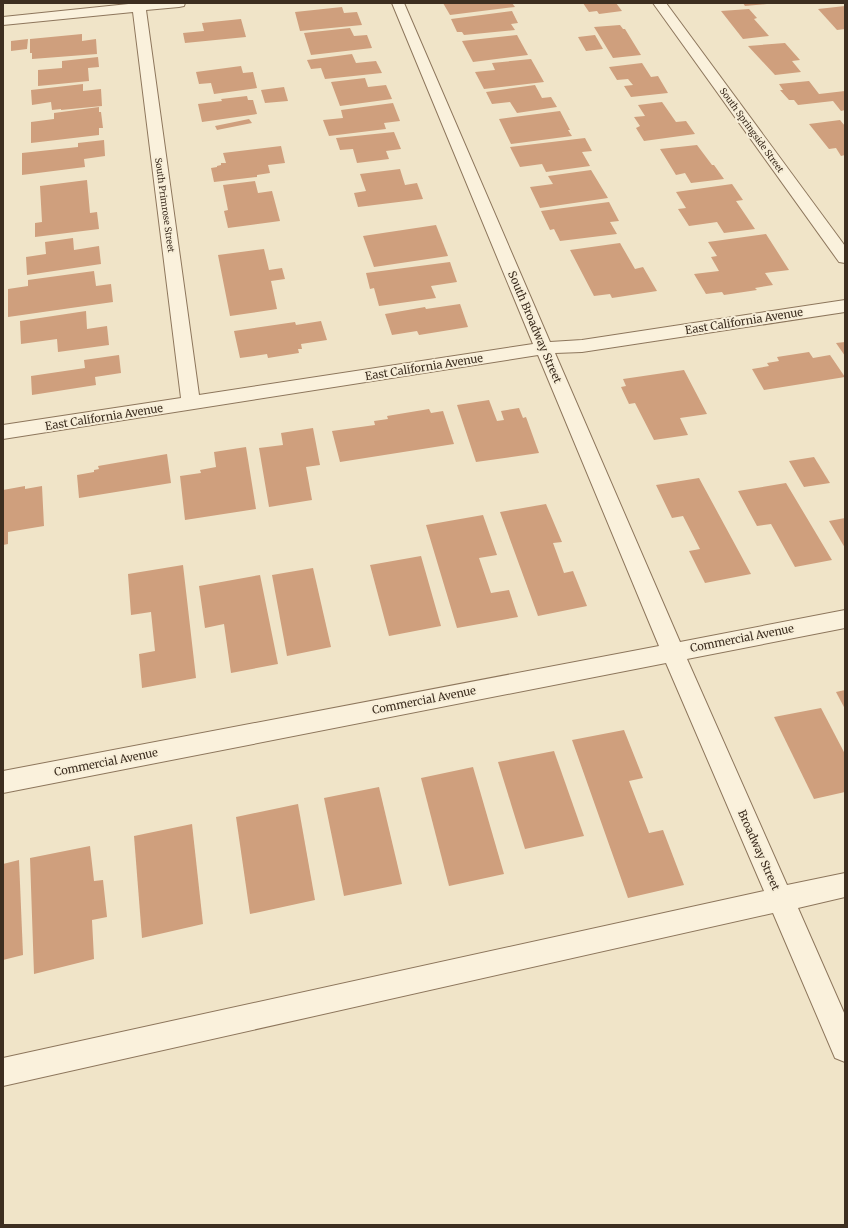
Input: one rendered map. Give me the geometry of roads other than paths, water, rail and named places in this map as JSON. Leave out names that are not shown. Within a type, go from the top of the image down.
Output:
[{"type":"street","points":[[3,21],[179,3]]},
{"type":"street","name":"South Broadway Street","points":[[398,3],[464,153],[543,348],[672,651]]},
{"type":"street","name":"South Springside Street","points":[[659,3],[845,258]]},
{"type":"street","name":"South Primrose Street","points":[[139,7],[191,403]]},
{"type":"street","name":"East California Avenue","points":[[3,432],[543,348],[582,346],[845,306]]},
{"type":"street","name":"Commercial Avenue","points":[[3,782],[672,651],[845,619]]},
{"type":"street","name":"Broadway Street","points":[[672,651],[845,1048]]},
{"type":"street","points":[[3,1072],[845,885]]}]
